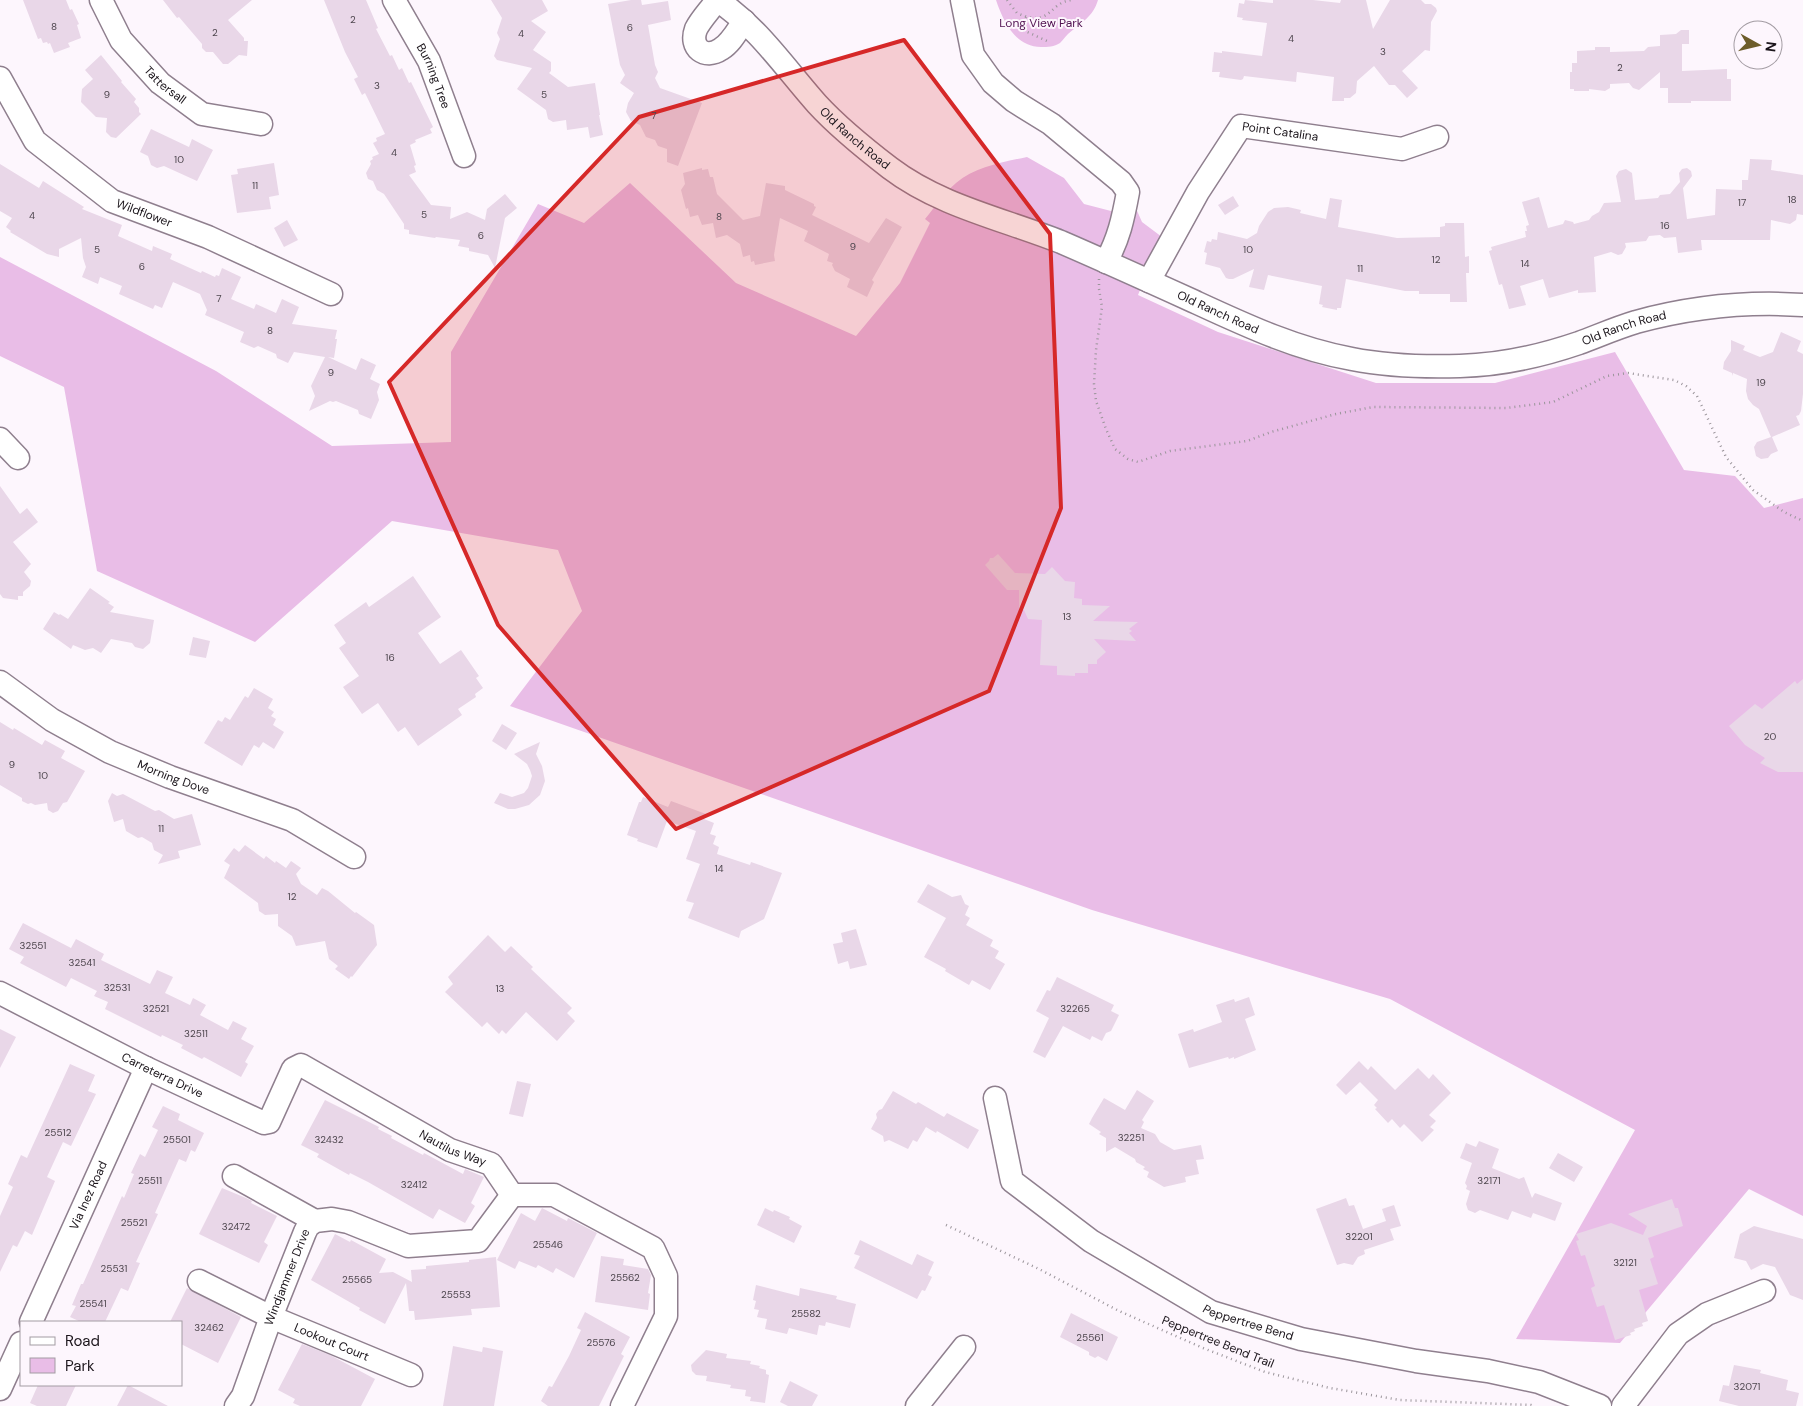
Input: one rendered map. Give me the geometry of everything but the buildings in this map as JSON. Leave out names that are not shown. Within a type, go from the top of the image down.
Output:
[{"type":"street","name":"Tattersall","points":[[101,0],[121,40],[160,84],[202,114],[261,124]]},
{"type":"street","name":"Burning Tree","points":[[394,0],[429,61],[464,156]]},
{"type":"street","points":[[717,0],[695,32],[697,50],[707,54],[719,51],[725,47],[744,22]]},
{"type":"street","name":"Old Ranch Road","points":[[717,0],[756,32],[818,104],[858,144],[929,194],[1056,240],[1248,327],[1296,345],[1352,359],[1408,366],[1464,366],[1521,359],[1575,344],[1632,323],[1717,305],[1771,303],[1803,305]]},
{"type":"street","points":[[962,0],[973,54],[993,83],[1014,101],[1051,124],[1121,182],[1128,192],[1117,241],[1106,262]]},
{"type":"street","name":"Wildflower","points":[[0,78],[35,141],[112,201],[208,237],[330,294]]},
{"type":"street","name":"Point Catalina","points":[[1149,281],[1198,192],[1241,126],[1402,149],[1438,137]]},
{"type":"street","points":[[0,439],[18,458]]},
{"type":"street","name":"Morning Dove","points":[[0,682],[52,720],[110,752],[170,777],[292,820],[354,857]]},
{"type":"street","name":"Carreterra Drive","points":[[0,993],[146,1068],[264,1123],[268,1122],[294,1069],[300,1065]]},
{"type":"street","name":"Nautilus Way","points":[[300,1065],[450,1150],[491,1164],[512,1195]]},
{"type":"street","name":"Via Inez Road","points":[[30,1321],[146,1068]]},
{"type":"street","name":"Peppertree Bend","points":[[995,1098],[1012,1181],[1090,1241],[1211,1312],[1301,1339],[1539,1382],[1600,1406]]},
{"type":"street","points":[[234,1176],[315,1221]]},
{"type":"street","points":[[512,1195],[554,1195],[653,1248],[666,1276],[666,1316],[622,1406]]},
{"type":"street","name":"Windjammer Drive","points":[[236,1406],[243,1396],[271,1317],[308,1226],[315,1221],[332,1219],[348,1222],[408,1246],[478,1241],[512,1195]]},
{"type":"street","name":"Lookout Court","points":[[199,1280],[271,1317],[410,1375]]},
{"type":"street","points":[[1623,1406],[1678,1334],[1707,1314],[1764,1291]]},
{"type":"street","points":[[0,1389],[20,1345]]},
{"type":"street","points":[[917,1406],[964,1347]]},
{"type":"path","points":[[1008,0],[1017,13],[1040,18],[1047,16],[1061,3],[1072,0]]},
{"type":"path","points":[[1026,16],[1021,25],[1023,30],[1047,41],[1046,43]]},
{"type":"path","points":[[1106,262],[1099,278],[1102,307],[1096,350],[1094,384],[1096,401],[1115,449],[1128,459],[1138,462],[1170,451],[1247,441],[1271,432],[1336,414],[1373,407],[1506,408],[1553,402],[1608,376],[1628,373],[1674,380],[1686,386],[1697,396],[1726,457],[1753,490],[1784,512],[1803,521]]},
{"type":"path","name":"Peppertree Bend Trail","points":[[946,1226],[1038,1269],[1119,1311],[1203,1348],[1265,1372],[1330,1388],[1400,1400],[1534,1406]]},
{"type":"highlighted area","points":[[904,40],[1050,234],[1061,508],[989,691],[676,829],[498,625],[389,382],[639,117]]},
{"type":"green space","name":"Long View Park","points":[[996,0],[1098,0],[1090,15],[1060,43],[1049,47],[1041,47],[1024,43],[1017,38],[1006,24]]},
{"type":"green space","points":[[1027,157],[1064,178],[1084,204],[1111,211],[1134,204],[1142,222],[1162,237],[1138,295],[1218,332],[1376,383],[1495,383],[1615,352],[1684,470],[1735,476],[1764,508],[1803,498],[1803,1216],[1749,1189],[1620,1343],[1516,1339],[1635,1130],[1390,999],[1092,910],[510,706],[582,611],[558,550],[392,521],[255,642],[97,571],[64,387],[0,356],[0,257],[216,371],[332,446],[451,442],[451,352],[538,204],[584,223],[630,183],[736,283],[856,336],[900,283],[930,223],[925,219],[948,191],[964,177],[980,169]]}]
